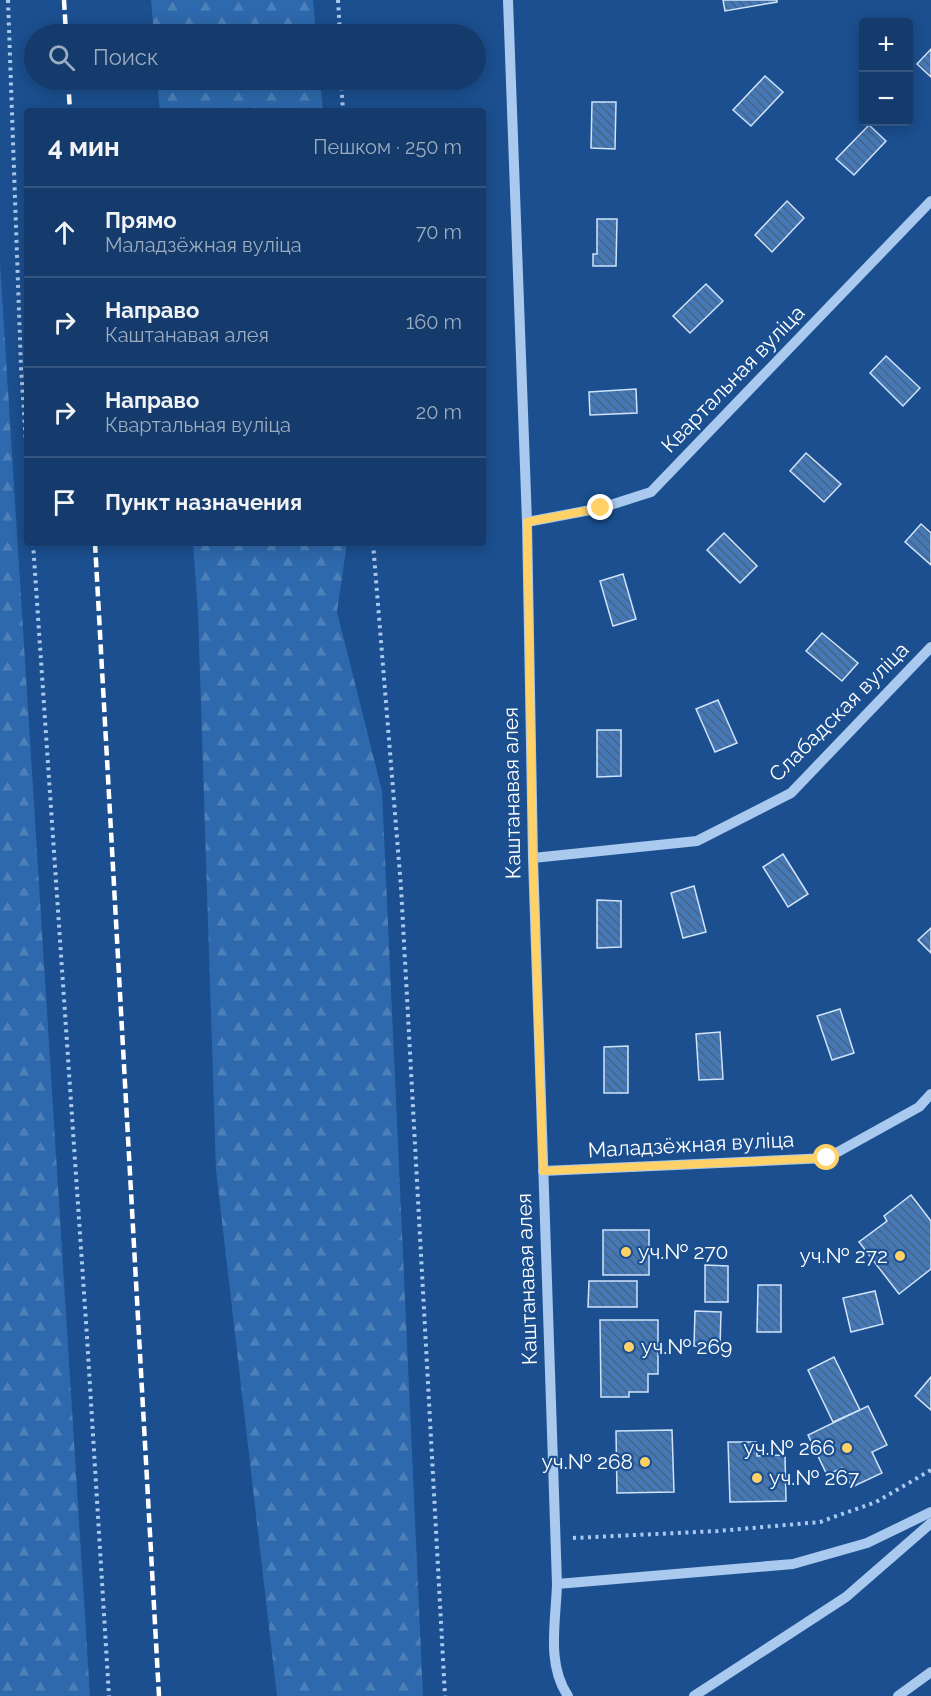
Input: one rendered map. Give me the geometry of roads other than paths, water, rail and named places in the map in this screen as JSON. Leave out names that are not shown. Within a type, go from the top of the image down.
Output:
[{"type":"street","name":"Каштанавая алея","points":[[508,0],[527,522],[533,858],[557,1584],[554,1660],[557,1676],[567,1696]]},
{"type":"street","name":"Квартальная вуліца","points":[[527,522],[601,508],[651,492],[931,201]]},
{"type":"street","name":"Слабадская вуліца","points":[[533,858],[697,842],[791,793],[931,647]]},
{"type":"street","name":"Маладзёжная вуліца","points":[[543,1171],[827,1158],[919,1107],[931,1094]]},
{"type":"street","points":[[557,1584],[793,1564],[867,1543],[931,1512]]},
{"type":"street","points":[[694,1696],[846,1597],[931,1523]]},
{"type":"street","points":[[898,1696],[931,1672]]},
{"type":"railway","points":[[64,0],[65,24]]},
{"type":"railway","points":[[69,90],[70,108]]},
{"type":"railway","points":[[95,546],[159,1696]]},
{"type":"place","name":"уч.№ 270","points":[[626,1252]]},
{"type":"place","name":"уч.№ 272","points":[[900,1256]]},
{"type":"place","name":"уч.№ 269","points":[[629,1347]]},
{"type":"place","name":"уч.№ 266","points":[[847,1448]]},
{"type":"place","name":"уч.№ 268","points":[[645,1462]]},
{"type":"place","name":"уч.№ 267","points":[[757,1478]]}]
